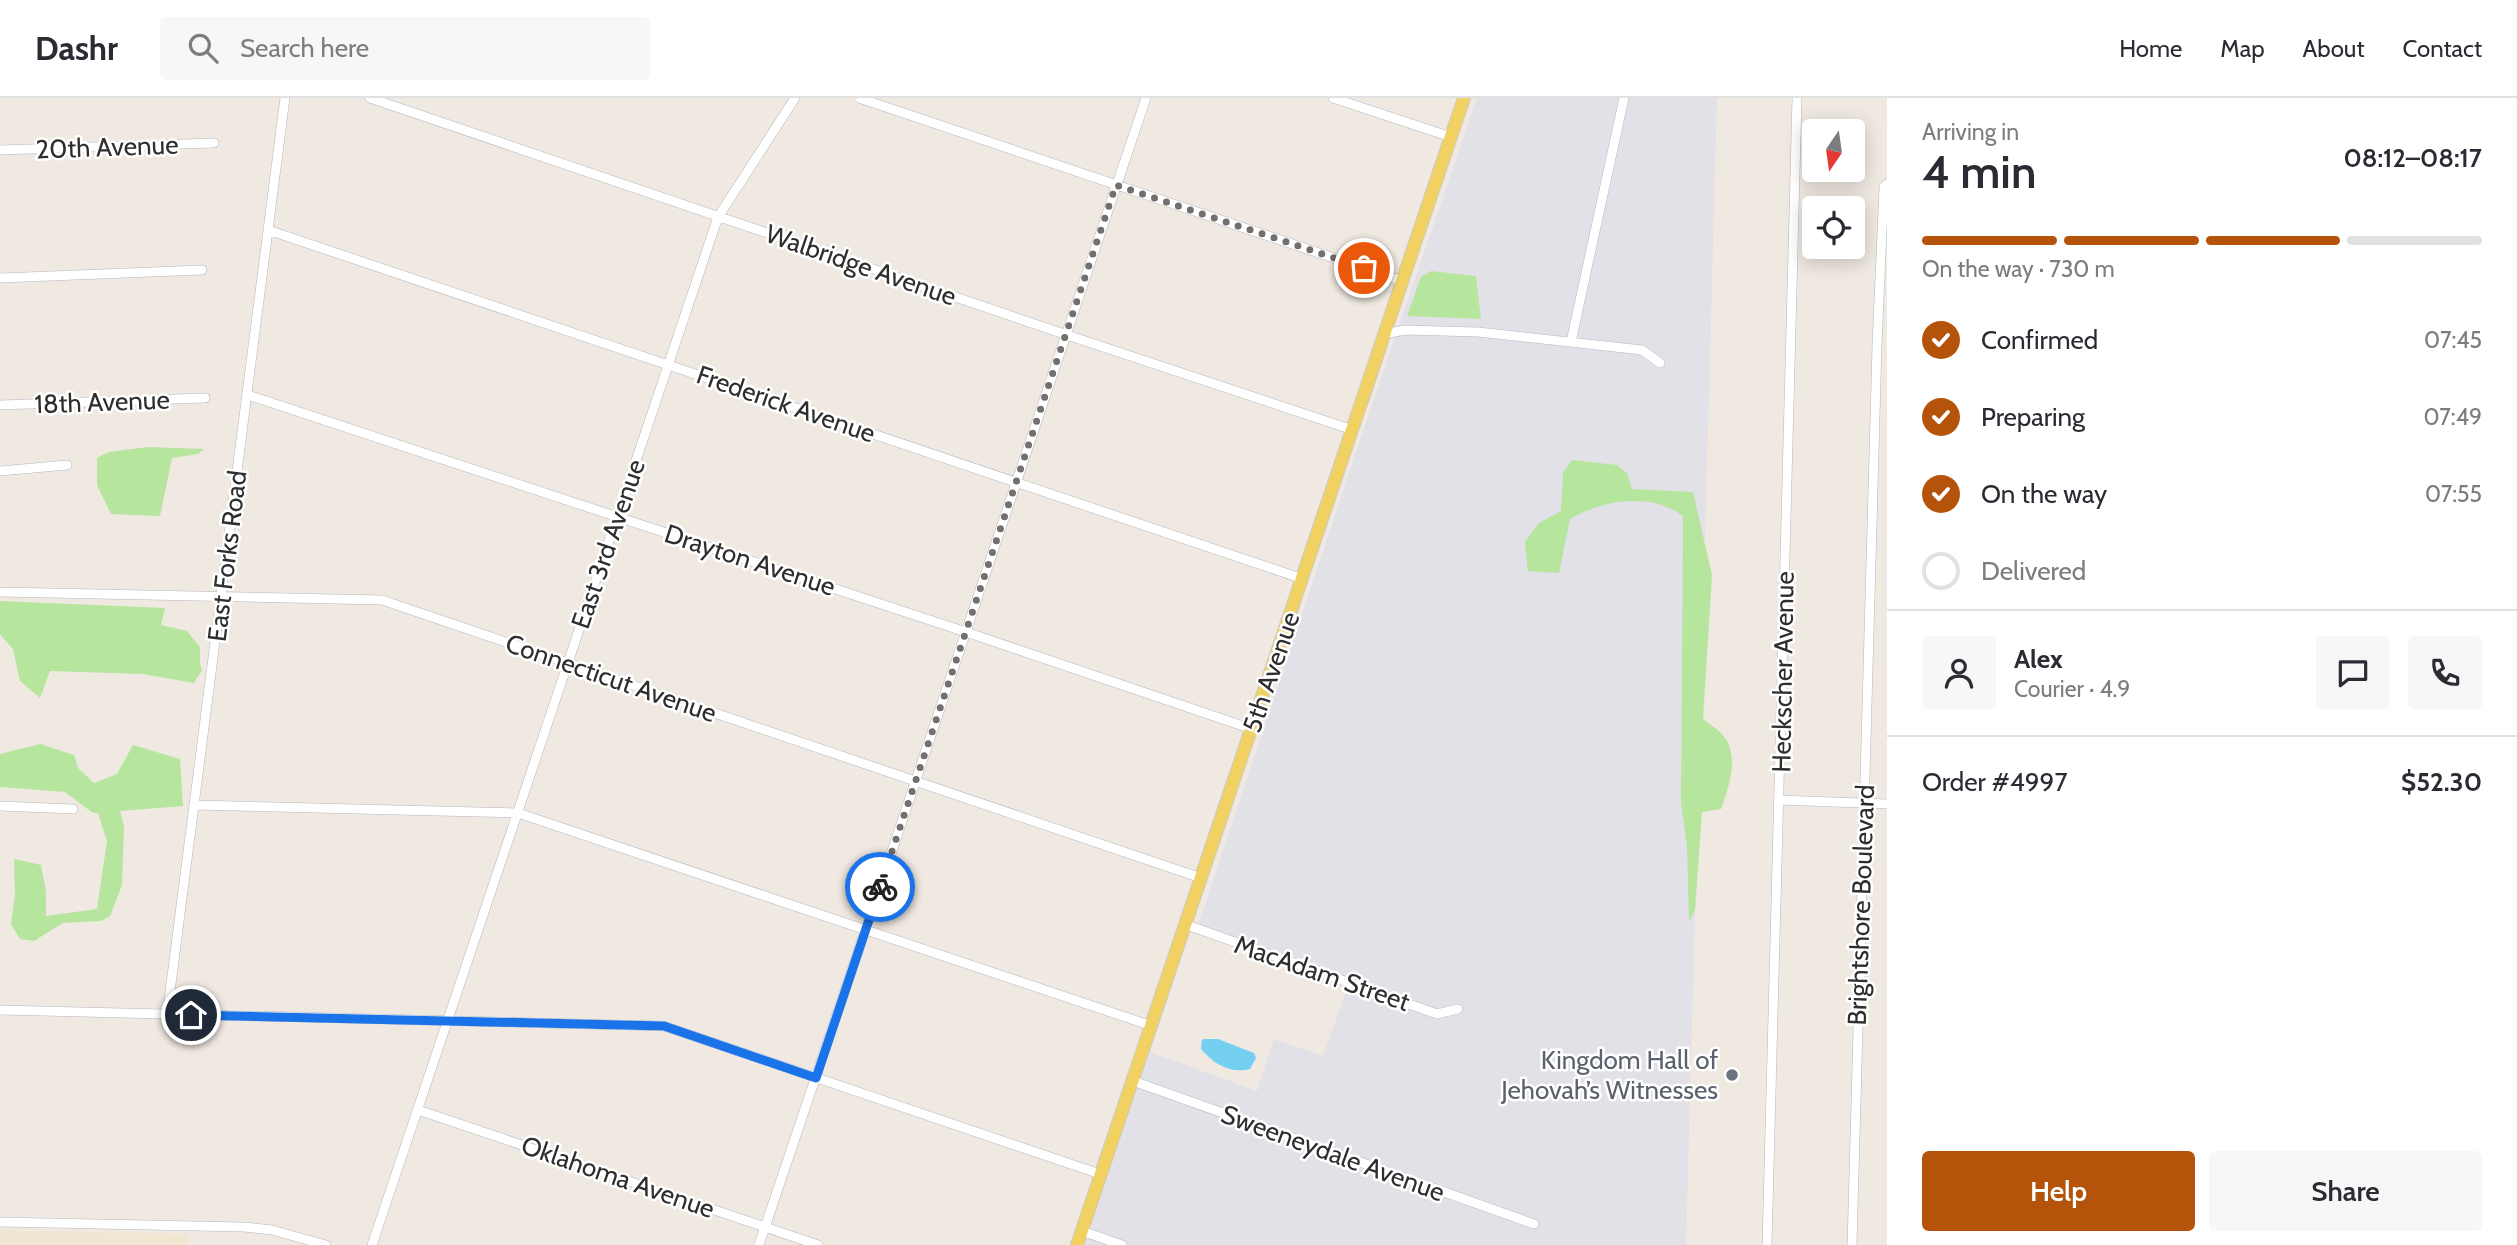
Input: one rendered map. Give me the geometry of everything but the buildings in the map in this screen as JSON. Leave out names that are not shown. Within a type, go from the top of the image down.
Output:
[{"type":"main road","name":"5th Avenue","points":[[1077,1245],[1464,98]]},
{"type":"street","name":"East Forks Road","points":[[167,1014],[285,98]]},
{"type":"street","name":"Walbridge Avenue","points":[[370,98],[1353,430]]},
{"type":"street","name":"East 3rd Avenue","points":[[372,1245],[718,217],[795,98]]},
{"type":"street","points":[[859,98],[1402,281]]},
{"type":"street","points":[[759,1245],[1146,98]]},
{"type":"street","points":[[1333,98],[1451,137]]},
{"type":"street","points":[[1571,342],[1624,98]]},
{"type":"street","name":"Heckscher Avenue","points":[[1767,1245],[1797,98]]},
{"type":"street","name":"20th Avenue","points":[[0,150],[215,143]]},
{"type":"street","name":"Brightshore Boulevard","points":[[1852,1245],[1876,373],[1885,186]]},
{"type":"street","name":"Frederick Avenue","points":[[268,230],[1303,579]]},
{"type":"street","points":[[0,278],[202,271]]},
{"type":"street","points":[[1384,334],[1405,330],[1478,332],[1642,350],[1660,363]]},
{"type":"street","name":"Drayton Avenue","points":[[248,395],[1252,729]]},
{"type":"street","name":"18th Avenue","points":[[0,405],[205,398]]},
{"type":"street","points":[[0,471],[67,465]]},
{"type":"street","name":"Connecticut Avenue","points":[[0,592],[382,600],[1201,878]]},
{"type":"street","points":[[1779,800],[1887,804]]},
{"type":"street","points":[[195,805],[518,813],[1152,1026]]},
{"type":"street","points":[[0,806],[73,809]]},
{"type":"street","name":"MacAdam Street","points":[[1186,925],[1437,1014],[1458,1009]]},
{"type":"street","points":[[0,1010],[664,1026],[1100,1174]]},
{"type":"street","name":"Sweeneydale Avenue","points":[[1133,1081],[1534,1224]]},
{"type":"street","name":"Oklahoma Avenue","points":[[418,1110],[818,1245]]},
{"type":"street","points":[[0,1222],[244,1227],[272,1230],[326,1245]]},
{"type":"street","points":[[1082,1231],[1122,1245]]},
{"type":"shaded area","points":[[1477,98],[1717,98],[1686,1245],[1085,1245],[1150,1052],[1257,1091],[1274,1039],[1323,1056],[1349,982],[1197,929]]},
{"type":"shaded area","points":[[0,1230],[187,1234],[187,1245],[0,1245]]},
{"type":"green space","points":[[1431,271],[1476,276],[1481,319],[1407,316],[1421,277]]},
{"type":"green space","points":[[148,447],[204,449],[198,454],[172,458],[160,516],[111,514],[97,485],[97,458],[109,452]]},
{"type":"green space","points":[[1572,460],[1617,465],[1627,473],[1632,489],[1693,492],[1712,575],[1703,719],[1727,741],[1731,750],[1732,770],[1721,809],[1702,812],[1695,910],[1689,921],[1687,846],[1681,803],[1683,516],[1670,508],[1641,501],[1597,507],[1570,519],[1559,573],[1528,571],[1525,542],[1539,523],[1561,511],[1563,473]]},
{"type":"green space","points":[[0,601],[165,608],[161,625],[187,631],[200,647],[202,670],[194,683],[143,674],[50,671],[40,698],[20,681],[13,649],[0,634]]},
{"type":"green space","points":[[40,744],[74,755],[78,768],[94,783],[117,774],[133,745],[180,759],[183,806],[120,811],[124,826],[122,885],[110,916],[101,921],[63,923],[34,941],[20,939],[11,924],[15,894],[14,859],[41,865],[46,891],[46,916],[97,909],[107,841],[98,813],[93,813],[65,792],[0,787],[0,754]]},
{"type":"water","points":[[1204,1039],[1218,1039],[1254,1053],[1256,1058],[1250,1069],[1229,1069],[1211,1059],[1201,1049]]},
{"type":"way so far","points":[[880,887],[1116,185],[1364,268]]},
{"type":"place","name":"Kingdom Hall of Jehovah’s Witnesses","points":[[1732,1075]]},
{"type":"route","points":[[191,1015],[664,1026],[816,1078],[880,887]]}]
